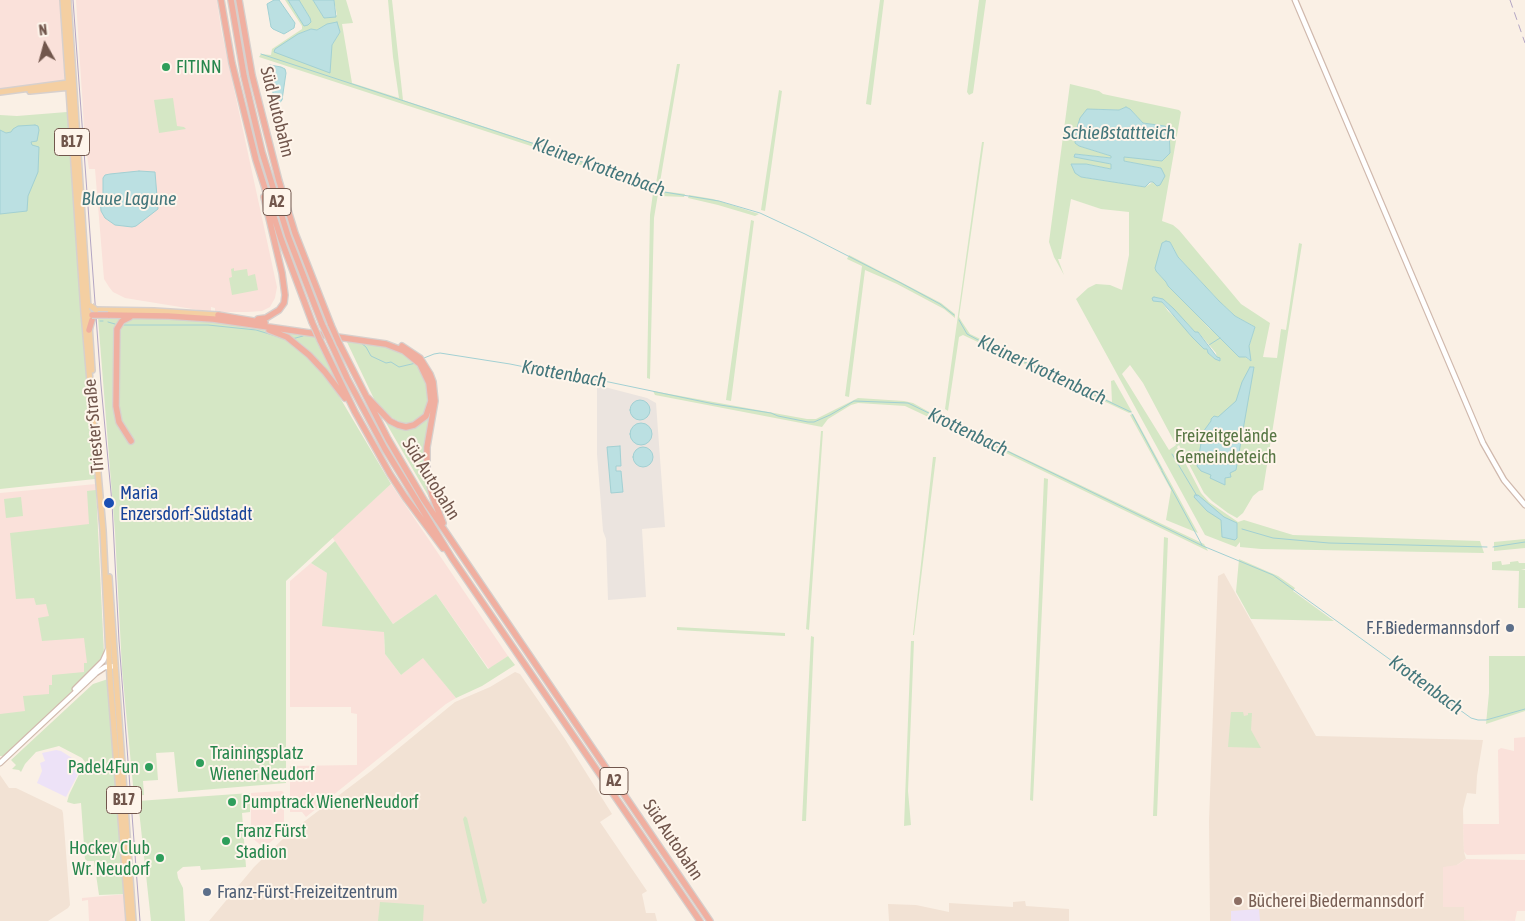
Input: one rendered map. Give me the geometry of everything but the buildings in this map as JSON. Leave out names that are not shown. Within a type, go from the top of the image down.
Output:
[{"type":"highway","points":[[221,0],[232,63],[282,273],[285,295],[284,303],[274,315],[266,318],[244,319]]},
{"type":"highway","name":"Süd Autobahn","points":[[231,0],[244,76],[265,162],[288,236],[322,324],[347,378],[385,449],[452,558],[700,921]]},
{"type":"highway","name":"Süd Autobahn","points":[[239,0],[252,75],[279,181],[295,233],[331,325],[365,395],[388,439],[447,534],[710,921]]},
{"type":"highway","points":[[256,160],[281,239],[312,322],[355,412],[405,497],[436,540],[452,558]]},
{"type":"highway","points":[[89,330],[91,313],[213,319],[386,344],[415,356]]},
{"type":"highway","points":[[131,441],[119,422],[116,406],[116,334],[118,325],[127,317],[143,315]]},
{"type":"highway","points":[[218,315],[312,331],[386,340],[406,348],[415,356],[433,382],[435,402],[427,447],[427,471],[432,495],[447,534]]},
{"type":"highway","points":[[248,324],[271,330],[294,342],[326,372],[355,412]]},
{"type":"highway","points":[[365,395],[390,421],[398,425],[414,425],[426,416],[431,401],[429,383],[421,363]]},
{"type":"main road","name":"Triester Straße","points":[[63,0],[88,300],[91,313]]},
{"type":"main road","name":"Triester Straße","points":[[68,0],[70,86],[91,313],[108,648],[112,665],[110,678],[128,880]]},
{"type":"main road","points":[[1295,0],[1483,443],[1504,480],[1525,505]]},
{"type":"main road","points":[[0,93],[70,86]]},
{"type":"main road","points":[[108,313],[189,312],[218,315]]},
{"type":"main road","name":"Triester Straße","points":[[89,330],[102,478],[112,665],[128,880]]},
{"type":"main road","points":[[54,712],[106,657],[108,648]]},
{"type":"main road","points":[[100,664],[112,665]]},
{"type":"main road","points":[[0,763],[100,671],[112,665]]},
{"type":"main road","points":[[100,671],[106,673],[110,678]]},
{"type":"main road","points":[[0,758],[9,754]]},
{"type":"main road","name":"B17","points":[[128,880],[130,921]]},
{"type":"main road","name":"B17","points":[[128,880],[134,921]]},
{"type":"shaded area","points":[[0,0],[60,0],[64,81],[61,83],[0,90]]},
{"type":"shaded area","points":[[76,0],[217,0],[221,29],[277,287],[275,298],[270,307],[262,311],[215,312],[215,308],[211,307],[211,312],[125,298],[113,292],[109,287],[104,279],[95,169],[89,169],[85,142]]},
{"type":"shaded area","points":[[597,385],[647,398],[656,403],[665,527],[642,529],[646,597],[608,600],[606,539],[603,531],[597,454]]},
{"type":"shaded area","points":[[96,484],[104,655],[64,700],[3,756],[0,756],[0,493]]},
{"type":"shaded area","points":[[391,484],[508,656],[489,669],[436,594],[393,624],[332,537]]},
{"type":"shaded area","points":[[311,563],[327,573],[384,632],[385,654],[401,675],[423,657],[456,698],[446,704],[306,817],[302,812],[290,812],[290,766],[357,765],[357,714],[351,713],[351,707],[290,707],[290,581]]},
{"type":"shaded area","points":[[1224,573],[1316,736],[1483,740],[1476,794],[1467,793],[1463,809],[1464,852],[1466,859],[1457,865],[1443,906],[1464,907],[1464,920],[1497,921],[1210,921],[1209,821],[1218,576]]},
{"type":"shaded area","points":[[515,672],[520,674],[565,739],[612,814],[600,822],[647,891],[642,894],[646,913],[655,913],[657,921],[209,921],[254,867],[289,833],[371,771],[455,702],[490,687]]},
{"type":"shaded area","points":[[1525,737],[1525,854],[1467,855],[1464,852],[1463,824],[1499,824],[1498,750],[1501,748],[1514,751],[1514,738]]},
{"type":"shaded area","points":[[56,750],[61,751],[83,765],[66,797],[37,783],[42,771],[40,763],[45,761],[42,753]]},
{"type":"shaded area","points":[[0,775],[9,788],[16,788],[62,810],[63,813],[70,905],[48,921],[0,921]]},
{"type":"shaded area","points":[[282,791],[284,793],[284,830],[264,848],[251,837],[251,793]]},
{"type":"shaded area","points":[[1466,859],[1525,860],[1525,911],[1517,911],[1515,921],[1464,920],[1464,907],[1443,907],[1443,867],[1457,865]]},
{"type":"shaded area","points":[[126,894],[126,921],[89,921],[88,900],[82,901],[82,898]]},
{"type":"shaded area","points":[[1025,901],[1026,906],[1069,909],[1069,921],[889,921],[888,904],[916,905],[949,912],[949,903],[1013,907],[1013,902]]},
{"type":"shaded area","points":[[1259,909],[1260,921],[1231,921],[1231,911]]},
{"type":"green space","points":[[285,0],[288,0],[304,25],[310,18],[299,0],[313,0],[324,18],[337,15],[334,0],[346,0],[353,23],[342,24],[352,83],[399,98],[388,0],[392,0],[403,100],[540,145],[655,189],[677,64],[680,64],[659,188],[661,191],[685,194],[684,197],[661,196],[658,194],[654,218],[650,379],[647,378],[650,215],[653,193],[537,148],[259,57],[261,54],[271,55],[272,49],[302,29],[302,26]],"holes":[[[325,26],[340,32],[332,45],[298,34],[311,29],[317,30]]]},
{"type":"green space","points":[[880,0],[884,0],[871,105],[866,104]]},
{"type":"green space","points":[[979,0],[986,0],[973,93],[969,95],[967,92]]},
{"type":"green space","name":"Freizeitgelände Gemeindeteich","points":[[1070,84],[1099,91],[1103,94],[1179,110],[1181,112],[1162,221],[1173,225],[1179,230],[1241,304],[1270,323],[1263,357],[1277,358],[1281,329],[1286,330],[1299,243],[1302,244],[1263,490],[1253,496],[1243,513],[1237,518],[1212,501],[1204,493],[1179,445],[1177,447],[1201,493],[1209,502],[1238,522],[1244,520],[1293,535],[1480,541],[1484,553],[1261,549],[1240,547],[1240,542],[1236,547],[1205,535],[1076,299],[1088,288],[1096,284],[1110,285],[1122,290],[1129,255],[1129,212],[1101,209],[1071,199],[1061,259],[1058,259],[1064,275],[1054,257],[1049,242]],"holes":[[[1126,107],[1143,123],[1165,126],[1162,161],[1124,156],[1124,161],[1161,168],[1153,182],[1145,187],[1081,177],[1072,164],[1086,164],[1111,169],[1111,164],[1075,154],[1111,158],[1111,156],[1079,146],[1098,109],[1119,110]],[[1170,242],[1178,257],[1219,301],[1235,316],[1255,327],[1249,346],[1249,360],[1209,328],[1168,286],[1155,268]],[[1163,299],[1195,332],[1198,332],[1216,353],[1217,359],[1192,337],[1162,302]],[[1130,365],[1143,383],[1176,445],[1169,450],[1122,374]]]},
{"type":"green space","points":[[779,90],[782,91],[765,211],[761,210]]},
{"type":"green space","points":[[173,98],[177,126],[186,129],[159,133],[154,100]]},
{"type":"green space","points":[[67,112],[95,479],[0,489],[0,115],[17,116]]},
{"type":"green space","points":[[982,142],[984,142],[959,317],[970,334],[1112,402],[1111,381],[1114,380],[1132,412],[1129,413],[963,335],[959,337],[948,411],[945,409]]},
{"type":"green space","points":[[689,195],[713,199],[759,214],[755,216],[688,198]]},
{"type":"green space","points":[[751,220],[754,221],[731,401],[726,400]]},
{"type":"green space","points":[[849,255],[941,303],[955,314],[955,318],[944,309],[897,284],[865,270],[849,397],[845,396],[862,266],[847,259]]},
{"type":"green space","points":[[234,268],[234,271],[247,269],[248,276],[255,274],[258,290],[232,295],[229,278],[232,277],[231,269]]},
{"type":"green space","points":[[98,318],[194,320],[261,329],[278,335],[299,349],[319,368],[336,391],[391,484],[286,581],[286,783],[178,792],[174,752],[156,753],[158,780],[143,781],[144,795],[134,796],[122,669],[115,532]]},
{"type":"green space","points":[[277,331],[315,335],[339,386],[320,364]]},
{"type":"green space","points":[[346,340],[389,348],[412,358],[427,384],[428,399],[424,415],[414,423],[403,423],[384,412],[375,401]]},
{"type":"green space","points":[[653,391],[807,419],[816,419],[858,398],[904,401],[913,403],[940,418],[939,422],[905,406],[858,403],[851,405],[828,419],[822,427],[655,395]]},
{"type":"green space","points":[[431,407],[426,446],[433,504],[382,416],[410,427]]},
{"type":"green space","points":[[1133,414],[1198,533],[1166,520],[1171,490],[1130,415]]},
{"type":"green space","points":[[946,421],[1204,544],[1208,551],[944,423]]},
{"type":"green space","points":[[821,431],[823,431],[809,630],[806,629]]},
{"type":"green space","points":[[933,457],[936,457],[913,635]]},
{"type":"green space","points":[[1044,478],[1048,479],[1033,801],[1030,800]]},
{"type":"green space","points":[[96,490],[104,655],[64,700],[3,756],[0,756],[0,714],[25,711],[23,696],[49,694],[49,685],[52,685],[52,675],[84,672],[84,663],[87,663],[84,638],[42,641],[38,618],[49,616],[46,604],[36,605],[34,598],[16,599],[10,533],[89,524],[87,491]]},
{"type":"green space","points":[[21,497],[23,516],[6,518],[4,499]]},
{"type":"green space","points":[[1164,537],[1168,538],[1157,816],[1153,816]]},
{"type":"green space","points":[[1525,539],[1525,548],[1494,551],[1494,542]]},
{"type":"green space","points":[[335,541],[393,624],[436,594],[488,669],[508,656],[515,665],[482,686],[456,698],[423,658],[401,675],[385,654],[384,632],[322,626],[327,573],[311,563]]},
{"type":"green space","points":[[1239,559],[1278,576],[1295,588],[1293,591],[1334,621],[1251,619],[1236,592]]},
{"type":"green space","points":[[1501,561],[1502,565],[1518,561],[1519,563],[1525,563],[1525,569],[1521,570],[1525,570],[1525,608],[1518,608],[1519,571],[1492,570],[1492,562]]},
{"type":"green space","points":[[677,627],[785,633],[785,636],[677,630]]},
{"type":"green space","points":[[811,636],[814,637],[806,821],[802,821]]},
{"type":"green space","points":[[911,641],[914,641],[908,791],[911,825],[904,826]]},
{"type":"green space","points":[[1489,656],[1525,656],[1525,711],[1486,724],[1489,693]]},
{"type":"green space","points":[[108,679],[125,894],[99,895],[94,861],[87,861],[85,859],[81,803],[67,802],[85,762],[82,758],[59,746],[36,752],[25,764],[21,772],[12,769],[16,765],[11,760],[93,684]]},
{"type":"green space","points":[[1231,712],[1243,712],[1244,716],[1252,713],[1251,730],[1261,748],[1228,747]]},
{"type":"green space","points":[[250,793],[250,812],[242,813],[246,867],[201,870],[200,866],[183,867],[177,872],[183,888],[185,921],[151,921],[138,801]]},
{"type":"green space","points":[[465,816],[487,901],[484,904],[482,903],[463,819]]},
{"type":"green space","points":[[380,902],[424,905],[423,921],[378,921]]},
{"type":"water","points":[[274,0],[279,0],[295,23],[294,28],[284,34],[271,27],[267,4]]},
{"type":"water","points":[[288,0],[299,0],[310,18],[311,22],[308,25],[304,26]]},
{"type":"water","points":[[313,0],[334,0],[336,17],[324,18]]},
{"type":"water","points":[[337,22],[340,32],[332,45],[330,73],[274,52],[275,49],[298,34],[311,29],[317,30],[327,24]]},
{"type":"water","points":[[270,65],[285,69],[286,73],[282,100],[278,105],[275,104],[269,71]]},
{"type":"water","name":"Schießstattteich","points":[[1126,107],[1143,123],[1165,126],[1169,129],[1170,153],[1162,161],[1124,157],[1124,161],[1161,168],[1165,176],[1160,185],[1157,186],[1150,182],[1145,187],[1081,177],[1075,173],[1071,164],[1086,164],[1111,169],[1111,164],[1074,157],[1075,154],[1111,158],[1111,156],[1075,143],[1076,131],[1080,118],[1087,109],[1119,110]]},
{"type":"water","points":[[18,126],[38,126],[39,130],[37,141],[31,142],[32,145],[39,147],[38,172],[28,196],[27,211],[0,214],[0,130],[6,133],[11,132]]},
{"type":"water","name":"Blaue Lagune","points":[[139,171],[155,172],[158,209],[136,226],[115,225],[105,218],[101,211],[100,199],[103,193],[103,178],[105,175],[110,174]]},
{"type":"water","points":[[1170,242],[1178,257],[1219,301],[1235,316],[1255,327],[1249,346],[1251,361],[1246,357],[1239,357],[1168,286],[1156,271],[1155,268],[1162,243]]},
{"type":"water","points":[[1152,298],[1163,299],[1195,332],[1198,332],[1217,357],[1220,358],[1220,361],[1208,353],[1207,349],[1204,349],[1192,337],[1162,302],[1153,301]]},
{"type":"water","points":[[1250,367],[1254,367],[1236,470],[1230,473],[1231,477],[1225,478],[1225,485],[1210,478],[1211,475],[1201,471],[1197,466],[1203,432],[1214,416],[1218,417],[1236,401],[1242,382]]},
{"type":"water","points":[[636,400],[644,400],[650,406],[650,414],[644,420],[636,420],[630,414],[630,406]]},
{"type":"water","points":[[641,423],[651,430],[652,434],[645,444],[641,445],[631,438],[630,434],[637,424]]},
{"type":"water","points":[[620,446],[621,466],[616,466],[616,471],[621,471],[623,492],[611,493],[607,447]]},
{"type":"water","points":[[639,447],[647,447],[653,453],[653,461],[647,467],[639,467],[633,461],[633,453]]},
{"type":"water","points":[[1198,495],[1224,517],[1237,523],[1237,538],[1235,540],[1222,537],[1221,520],[1207,511],[1194,497]]},
{"type":"waterway","name":"Kleiner Krottenbach","points":[[261,54],[535,144],[658,191],[719,201],[760,213],[901,283],[940,304],[954,315]]},
{"type":"waterway","name":"Kleiner Krottenbach","points":[[959,320],[967,334],[980,341],[1131,412]]},
{"type":"waterway","name":"Krottenbach","points":[[108,322],[115,324]]},
{"type":"waterway","name":"Krottenbach","points":[[124,325],[208,325],[256,330],[286,339]]},
{"type":"waterway","name":"Krottenbach","points":[[292,339],[303,336]]},
{"type":"waterway","points":[[1209,345],[1220,338]]},
{"type":"waterway","name":"Krottenbach","points":[[361,343],[366,347],[371,356],[386,363],[391,362],[399,367],[416,363]]},
{"type":"waterway","name":"Krottenbach","points":[[424,358],[440,353],[510,364],[714,404],[771,413],[808,422],[814,422],[830,415],[854,401],[908,403],[1203,546],[1273,575],[1471,718],[1486,720],[1525,709]]},
{"type":"waterway","name":"Kleiner Krottenbach","points":[[1132,414],[1162,470]]},
{"type":"waterway","points":[[1172,454],[1197,496]]},
{"type":"waterway","name":"Kleiner Krottenbach","points":[[1162,471],[1202,545]]},
{"type":"waterway","points":[[1242,529],[1273,538],[1329,543],[1487,547]]},
{"type":"waterway","points":[[1493,547],[1525,542]]},
{"type":"tram line","points":[[73,0],[101,385],[112,503],[119,641],[140,921]]},
{"type":"railway","points":[[1510,0],[1525,43]]},
{"type":"place","name":"FITINN","points":[[166,67]]},
{"type":"place","name":"Maria Enzersdorf-Südstadt","points":[[109,503]]},
{"type":"place","name":"F.F.Biedermannsdorf","points":[[1510,628]]},
{"type":"place","name":"Trainingsplatz Wiener Neudorf","points":[[200,763]]},
{"type":"place","name":"Padel4Fun","points":[[149,767]]},
{"type":"place","name":"Pumptrack WienerNeudorf","points":[[232,802]]},
{"type":"place","name":"Franz Fürst Stadion","points":[[226,841]]},
{"type":"place","name":"Hockey Club Wr. Neudorf","points":[[160,858]]},
{"type":"place","name":"Franz-Fürst-Freizeitzentrum","points":[[207,892]]},
{"type":"place","name":"Bücherei Biedermannsdorf","points":[[1238,901]]}]
